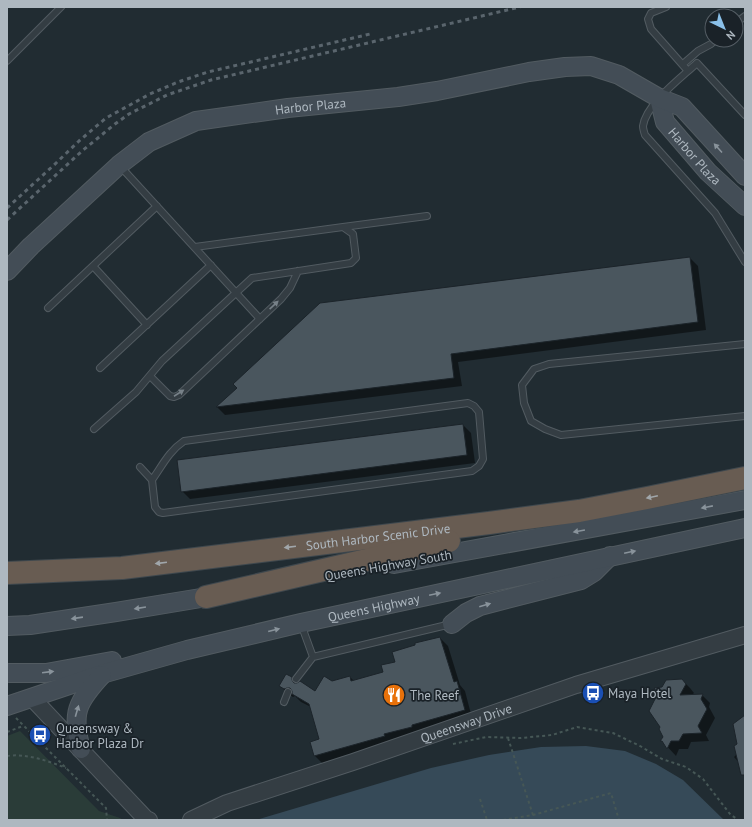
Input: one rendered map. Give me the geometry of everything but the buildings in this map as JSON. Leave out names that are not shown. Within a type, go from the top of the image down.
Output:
[{"type":"highway","name":"South Harbor Scenic Drive","points":[[17,572],[122,568],[482,524],[578,511],[745,478]]},
{"type":"highway","points":[[206,597],[578,511]]},
{"type":"highway","points":[[7,560],[17,572]]},
{"type":"main road","name":"Harbor Plaza","points":[[7,271],[31,246],[118,165],[149,142],[196,121],[288,108],[398,97],[437,91],[529,72],[565,67],[591,66],[619,75],[659,98],[682,107],[745,176]]},
{"type":"main road","name":"Harbor Plaza","points":[[659,98],[665,122],[708,172],[745,206]]},
{"type":"main road","points":[[708,172],[745,218]]},
{"type":"main road","name":"Queens Highway South","points":[[7,626],[30,625],[206,597],[663,516],[745,500]]},
{"type":"main road","name":"Queens Highway","points":[[7,706],[102,674],[187,650],[301,623],[745,528]]},
{"type":"main road","points":[[452,624],[466,613],[480,606],[581,580],[594,572],[610,556]]},
{"type":"main road","points":[[8,672],[46,673],[248,636]]},
{"type":"main road","points":[[8,672],[32,698]]},
{"type":"main road","points":[[81,749],[77,735],[76,712],[90,687],[102,674]]},
{"type":"street","name":"Queensway Drive","points":[[191,820],[227,803],[353,762],[576,685],[745,635]]},
{"type":"street","points":[[32,698],[146,819],[149,820]]},
{"type":"lane","points":[[7,61],[61,7]]},
{"type":"lane","points":[[666,7],[651,13],[648,19],[651,30],[688,71]]},
{"type":"lane","points":[[683,64],[704,48]]},
{"type":"lane","points":[[745,115],[697,63],[659,98],[647,115],[643,127],[645,135],[715,213],[745,262]]},
{"type":"lane","points":[[118,165],[158,206],[260,319]]},
{"type":"lane","points":[[48,308],[158,206]]},
{"type":"lane","points":[[195,247],[427,216]]},
{"type":"lane","points":[[94,429],[136,392],[162,361],[237,294],[252,278],[351,263],[356,258],[353,234],[343,227]]},
{"type":"lane","points":[[100,368],[211,265]]},
{"type":"lane","points":[[93,266],[146,325]]},
{"type":"lane","points":[[150,376],[170,396],[174,397],[179,395],[281,299],[290,288],[298,271]]},
{"type":"lane","points":[[745,344],[549,364],[534,369],[522,384],[524,403],[531,421],[545,429],[561,435],[745,416]]},
{"type":"lane","points":[[140,467],[152,480],[155,507],[159,512],[164,513],[472,471],[479,466],[483,458],[478,412],[474,406],[468,403],[184,441],[170,453],[152,480]]},
{"type":"lane","points":[[301,623],[313,657]]},
{"type":"lane","points":[[296,679],[313,657],[452,624]]},
{"type":"lane","points":[[284,702],[288,692]]},
{"type":"path","points":[[7,732],[23,726],[106,808],[108,820]]},
{"type":"path","points":[[448,745],[486,737],[521,738],[552,735],[577,727],[613,733],[662,759],[686,767],[703,779],[730,814],[738,820]]},
{"type":"path","points":[[508,738],[533,816]]},
{"type":"path","points":[[7,756],[34,758],[68,770]]},
{"type":"path","points":[[503,820],[533,816],[612,793],[619,820]]},
{"type":"path","points":[[480,799],[487,820]]},
{"type":"green space","points":[[20,731],[99,811],[123,820],[7,820],[7,736]]},
{"type":"water","points":[[586,746],[625,751],[656,764],[683,780],[724,820],[256,820],[431,768],[489,755],[541,747]]},
{"type":"railway","points":[[7,220],[82,151],[115,124],[129,114],[167,95],[211,80],[520,7]]},
{"type":"railway","points":[[7,208],[106,118],[150,94],[178,82],[208,72],[370,34]]},
{"type":"place","name":"Maya Hotel","points":[[593,693]]},
{"type":"place","name":"The Reef","points":[[394,695]]},
{"type":"place","name":"Queensway & Harbor Plaza Dr","points":[[40,735]]}]
